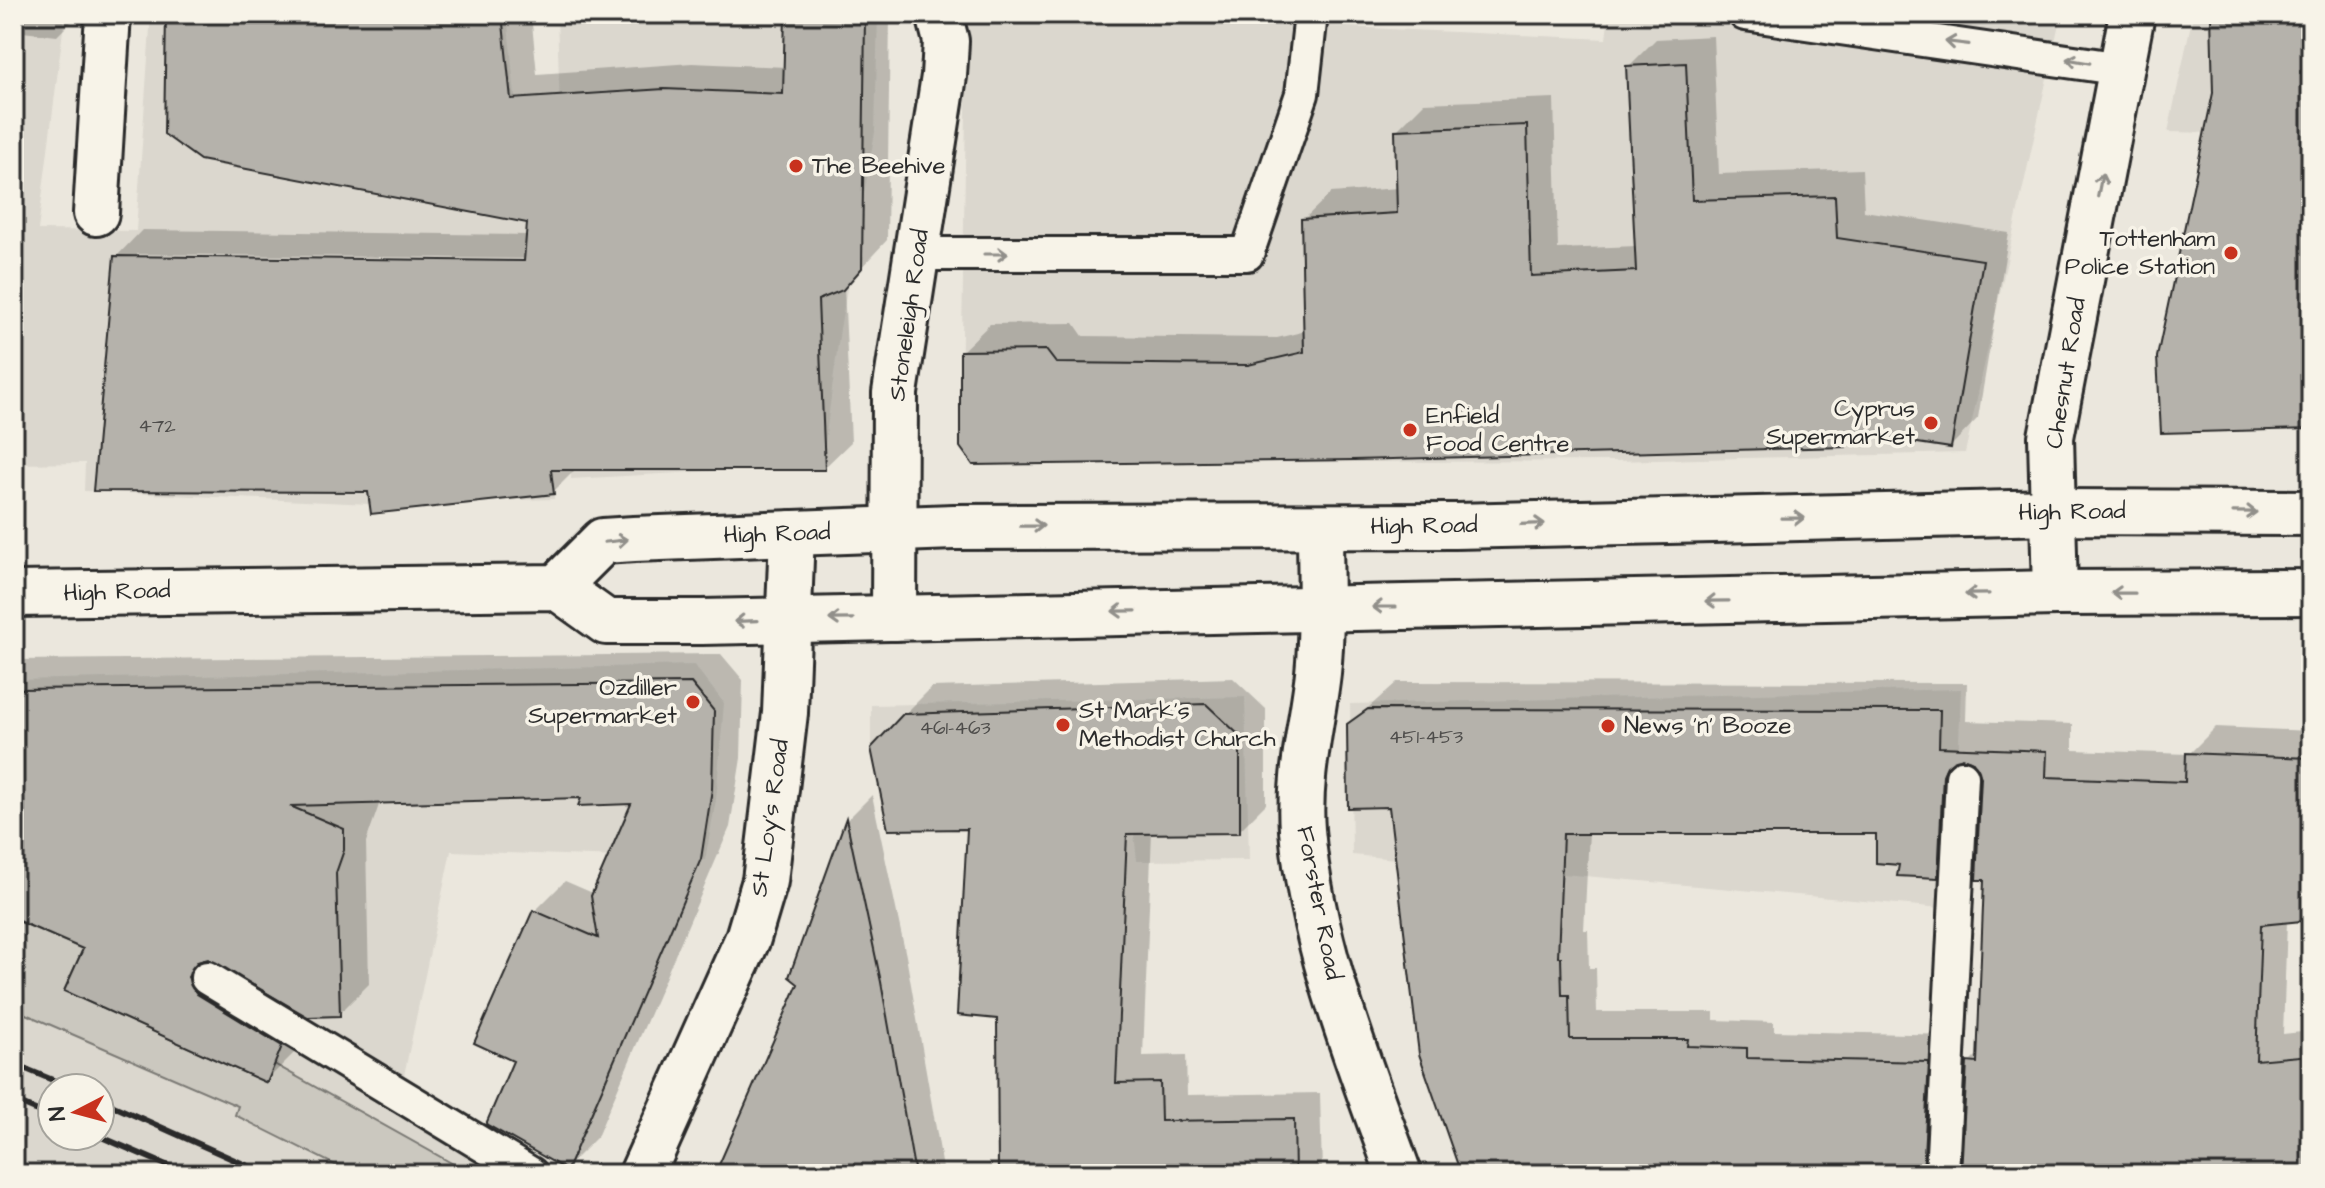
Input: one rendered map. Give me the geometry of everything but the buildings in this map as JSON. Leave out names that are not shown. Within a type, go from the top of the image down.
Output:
[{"type":"main road","points":[[96,213],[108,14]]},
{"type":"main road","name":"Stoneleigh Road","points":[[894,618],[895,393],[944,76],[946,41],[939,14]]},
{"type":"main road","name":"Chesnut Road","points":[[2055,593],[2051,437],[2132,14]]},
{"type":"main road","name":"High Road","points":[[14,594],[557,587],[603,541],[893,529],[1320,527],[2052,512],[2311,513]]},
{"type":"main road","name":"Forster Road","points":[[1320,527],[1318,669],[1303,765],[1302,829],[1316,915],[1341,1014],[1399,1174]]},
{"type":"main road","name":"St Loy's Road","points":[[642,1174],[748,938],[765,881],[785,713],[792,533]]},
{"type":"main road","points":[[557,587],[606,622],[1320,607],[1477,607],[2055,593],[2311,592]]},
{"type":"lane","points":[[918,254],[1247,254],[1302,94],[1311,14]]},
{"type":"lane","points":[[1745,14],[2034,53],[2122,69]]},
{"type":"lane","points":[[1942,1174],[1962,777]]},
{"type":"lane","points":[[207,978],[531,1174]]},
{"type":"shaded area","points":[[14,14],[65,14],[38,230],[136,231],[151,14],[507,14],[554,499],[370,504],[84,491],[85,463],[14,464]]},
{"type":"shaded area","points":[[557,14],[878,14],[875,132],[840,329],[822,465],[571,479]]},
{"type":"shaded area","points":[[963,14],[1070,14],[1606,39],[1609,14],[2061,14],[1965,453],[1612,461],[1104,463],[960,447],[966,111]]},
{"type":"shaded area","points":[[2193,14],[2311,14],[2311,135],[2168,132]]},
{"type":"shaded area","points":[[694,665],[724,703],[716,800],[705,860],[451,851],[402,1085],[483,1130],[567,1170],[565,1174],[471,1174],[275,1065],[265,1082],[64,991],[14,919],[14,680]]},
{"type":"shaded area","points":[[1961,689],[1953,909],[1352,855],[1350,704]]},
{"type":"shaded area","points":[[1245,697],[1249,860],[1137,861],[1134,833],[904,830],[878,782],[871,748],[871,705]]},
{"type":"shaded area","points":[[14,919],[83,949],[64,991],[265,1082],[274,1064],[471,1174],[353,1174],[235,1115],[238,1106],[14,1009]]},
{"type":"shaded area","points":[[14,1009],[239,1107],[236,1116],[351,1174],[36,1174],[14,1165]]},
{"type":"railway","points":[[14,1064],[36,1073]]},
{"type":"railway","points":[[14,1101],[36,1110]]},
{"type":"railway","points":[[116,1107],[266,1174]]},
{"type":"railway","points":[[116,1143],[187,1174]]},
{"type":"place","name":"The Beehive","points":[[796,166]]},
{"type":"place","name":"Tottenham Police Station","points":[[2231,253]]},
{"type":"place","name":"Cyprus Supermarket","points":[[1931,423]]},
{"type":"place","name":"Enfield Food Centre","points":[[1410,430]]},
{"type":"place","name":"Ozdiller Supermarket","points":[[693,702]]},
{"type":"place","name":"St Mark's Methodist Church","points":[[1063,725]]},
{"type":"place","name":"News 'n' Booze","points":[[1608,726]]}]
